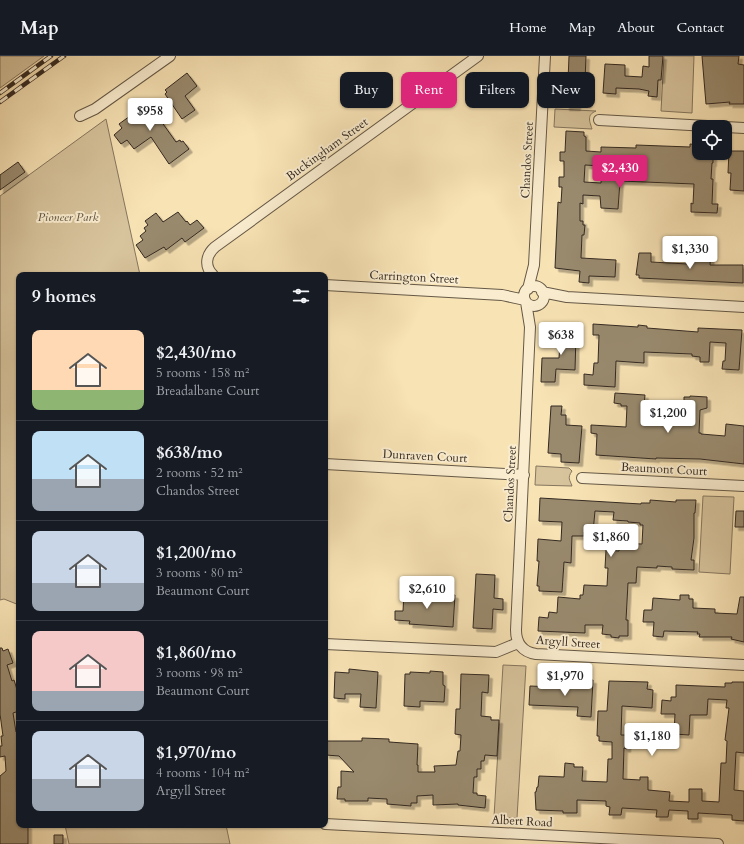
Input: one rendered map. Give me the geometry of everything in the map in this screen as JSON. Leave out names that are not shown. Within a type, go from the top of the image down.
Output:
[{"type":"street","points":[[80,116],[95,109],[170,56]]},
{"type":"street","name":"Buckingham Street","points":[[211,272],[207,262],[210,251],[478,56]]},
{"type":"street","name":"Chandos Street","points":[[534,265],[545,56]]},
{"type":"street","points":[[599,120],[744,128]]},
{"type":"street","points":[[530,327],[526,295],[534,265]]},
{"type":"street","points":[[530,327],[541,297],[534,265]]},
{"type":"street","name":"Carrington Street","points":[[328,285],[526,295]]},
{"type":"street","points":[[526,295],[533,287],[541,297]]},
{"type":"street","points":[[526,295],[531,306],[541,297],[567,297],[744,307]]},
{"type":"street","name":"Chandos Street","points":[[518,643],[516,630],[530,327]]},
{"type":"street","name":"Dunraven Court","points":[[328,464],[524,474]]},
{"type":"street","name":"Beaumont Court","points":[[582,478],[744,486]]},
{"type":"street","points":[[328,644],[496,652],[518,643]]},
{"type":"street","name":"Argyll Street","points":[[518,643],[524,650],[536,654],[744,665]]},
{"type":"street","name":"Albert Road","points":[[328,824],[718,844]]},
{"type":"green space","points":[[0,56],[44,56],[0,88]]},
{"type":"green space","points":[[664,56],[694,56],[692,113],[661,111]]},
{"type":"green space","points":[[555,109],[596,111],[590,117],[592,129],[554,127]]},
{"type":"green space","name":"Pioneer Park","points":[[106,119],[139,272],[16,272],[16,604],[4,599],[0,600],[0,196]]},
{"type":"green space","points":[[536,466],[569,468],[572,471],[569,477],[572,486],[535,485]]},
{"type":"green space","points":[[703,496],[734,497],[730,574],[699,572]]},
{"type":"green space","points":[[503,665],[526,666],[517,818],[494,817]]},
{"type":"green space","points":[[66,828],[227,828],[230,844],[69,844]]},
{"type":"building","points":[[569,56],[586,56],[585,72],[568,72]]},
{"type":"building","points":[[649,56],[663,56],[661,80],[658,80],[657,97],[648,96],[649,91],[639,89],[616,88],[616,94],[603,93],[605,64],[625,65],[625,76],[642,77],[643,66],[649,67]]},
{"type":"building","points":[[702,56],[739,56],[738,64],[744,65],[744,104],[729,104],[730,102],[706,104]]},
{"type":"building","points":[[187,73],[197,86],[185,96],[195,110],[182,119],[165,94],[167,92],[165,90]]},
{"type":"building","points":[[146,100],[176,142],[180,140],[181,142],[183,141],[189,149],[169,164],[151,137],[134,149],[127,140],[121,144],[114,135],[122,128],[119,124],[130,116],[128,114]]},
{"type":"building","points":[[566,131],[584,132],[584,136],[586,137],[586,151],[601,152],[601,147],[636,148],[636,145],[690,147],[690,144],[692,144],[692,160],[713,160],[711,179],[713,179],[712,204],[718,204],[717,213],[691,212],[694,184],[620,181],[618,209],[601,208],[600,196],[583,195],[583,204],[580,203],[580,221],[583,221],[583,225],[585,225],[584,235],[582,235],[581,258],[616,260],[615,277],[589,276],[589,283],[579,282],[580,271],[555,268],[558,202],[561,203],[562,187],[559,187],[559,177],[564,177],[564,161],[560,161],[560,152],[565,152]],"holes":[[[585,165],[602,166],[601,183],[584,182]]]},
{"type":"building","points":[[732,151],[744,151],[744,191],[730,190],[731,173],[728,173],[729,160],[732,160]]},
{"type":"building","points":[[18,162],[25,172],[0,190],[0,175]]},
{"type":"building","points":[[178,212],[190,225],[197,220],[204,228],[185,242],[182,238],[166,250],[164,247],[145,258],[136,245],[143,240],[140,236],[146,231],[144,228],[148,225],[145,221],[156,213],[163,222]]},
{"type":"building","points":[[692,250],[711,251],[710,265],[743,265],[743,283],[639,278],[639,275],[636,275],[639,253],[651,253],[651,262],[688,264],[688,262],[692,262]]},
{"type":"building","points":[[593,324],[638,327],[638,325],[647,326],[647,328],[698,332],[698,328],[742,330],[739,370],[722,369],[723,361],[725,361],[726,343],[710,342],[709,362],[700,362],[700,357],[692,356],[692,354],[644,352],[644,363],[616,361],[615,387],[584,385],[584,374],[593,375],[594,363],[598,363],[599,335],[593,335]]},
{"type":"building","points":[[561,327],[575,327],[575,370],[556,369],[555,382],[541,382],[542,358],[559,358]]},
{"type":"building","points":[[615,393],[645,395],[643,416],[676,418],[677,401],[684,402],[684,397],[690,396],[707,397],[707,408],[700,410],[699,433],[725,436],[726,424],[744,426],[744,464],[700,459],[656,459],[596,455],[597,434],[591,433],[591,425],[626,427],[627,406],[621,406],[621,404],[614,403]]},
{"type":"building","points":[[551,406],[562,406],[561,415],[566,415],[566,425],[582,426],[579,463],[561,462],[561,454],[548,453]]},
{"type":"building","points":[[540,498],[641,504],[650,503],[650,500],[676,502],[676,500],[696,500],[691,560],[694,560],[694,570],[672,569],[672,567],[657,566],[657,568],[637,567],[636,583],[628,583],[626,620],[628,620],[628,636],[619,636],[619,638],[602,634],[603,625],[585,625],[585,633],[538,631],[539,617],[548,618],[549,612],[557,613],[558,597],[580,599],[580,595],[583,595],[584,585],[607,586],[608,568],[605,568],[606,550],[619,551],[619,543],[642,544],[643,525],[628,521],[613,520],[614,512],[595,511],[593,532],[584,532],[584,536],[572,536],[571,563],[564,562],[562,592],[539,591],[539,586],[537,586],[539,561],[537,561],[538,539],[561,541],[562,522],[539,521]]},
{"type":"building","points":[[736,511],[744,511],[744,527],[735,527]]},
{"type":"building","points":[[476,574],[495,575],[494,598],[503,599],[503,610],[493,609],[492,629],[473,628]]},
{"type":"building","points":[[404,592],[426,593],[426,600],[443,601],[443,594],[455,595],[453,627],[409,624],[410,621],[395,620],[395,611],[403,611]]},
{"type":"building","points":[[680,595],[689,595],[689,599],[693,599],[693,608],[715,609],[715,613],[737,614],[740,597],[744,597],[744,642],[731,639],[732,637],[699,637],[700,634],[697,634],[698,632],[664,631],[663,637],[653,636],[654,622],[643,622],[644,610],[652,610],[653,598],[680,600]]},
{"type":"building","points":[[0,648],[2,648],[3,651],[8,649],[13,663],[7,665],[12,681],[14,680],[16,686],[16,712],[13,713],[16,732],[16,828],[28,828],[28,844],[0,844],[0,776],[6,771],[5,756],[0,757],[0,746],[2,746],[1,736],[3,736],[0,714]]},
{"type":"building","points":[[349,669],[378,672],[376,708],[360,707],[361,694],[345,694],[345,699],[334,698],[335,672],[349,673]]},
{"type":"building","points":[[430,671],[443,672],[443,685],[445,686],[444,702],[420,701],[420,707],[404,706],[405,674],[410,674],[410,672],[430,673]]},
{"type":"building","points":[[461,674],[489,675],[488,693],[482,692],[481,716],[491,717],[491,720],[499,720],[497,756],[485,755],[484,761],[481,761],[481,769],[477,769],[477,777],[474,777],[473,793],[486,796],[485,808],[458,804],[433,805],[433,795],[417,796],[417,803],[411,803],[411,806],[387,804],[387,799],[368,798],[368,801],[345,801],[345,799],[337,799],[338,787],[341,787],[341,771],[354,772],[339,756],[328,755],[328,741],[362,741],[362,738],[389,739],[389,742],[418,744],[418,772],[435,772],[434,766],[456,765],[458,751],[460,751],[461,735],[455,734],[456,709],[460,709]]},
{"type":"building","points":[[579,680],[593,680],[591,717],[577,716],[578,707],[529,705],[530,686],[579,688]]},
{"type":"building","points":[[609,681],[648,682],[647,689],[653,690],[652,708],[622,706],[621,735],[628,735],[627,749],[624,748],[623,779],[640,780],[640,777],[648,777],[648,790],[670,792],[669,801],[689,802],[689,789],[702,789],[702,801],[719,802],[721,763],[726,763],[727,741],[725,740],[729,708],[726,708],[727,700],[708,699],[707,715],[690,715],[689,735],[674,734],[675,714],[661,714],[662,700],[671,701],[671,697],[676,697],[676,685],[725,687],[725,683],[744,682],[744,753],[736,752],[734,790],[744,791],[744,821],[732,820],[732,815],[698,813],[698,819],[688,819],[688,811],[669,810],[668,817],[656,817],[657,810],[622,808],[621,815],[609,815],[610,807],[606,806],[606,801],[577,800],[577,813],[536,810],[535,792],[538,787],[539,776],[564,777],[565,763],[574,764],[574,767],[583,767],[582,781],[607,782],[608,759],[612,759],[612,742],[599,741],[599,736],[597,736],[598,711],[607,711]]},
{"type":"building","points":[[54,835],[63,835],[63,844],[54,844]]},
{"type":"railway","points":[[0,93],[51,56]]},
{"type":"railway","points":[[0,102],[64,56]]}]
